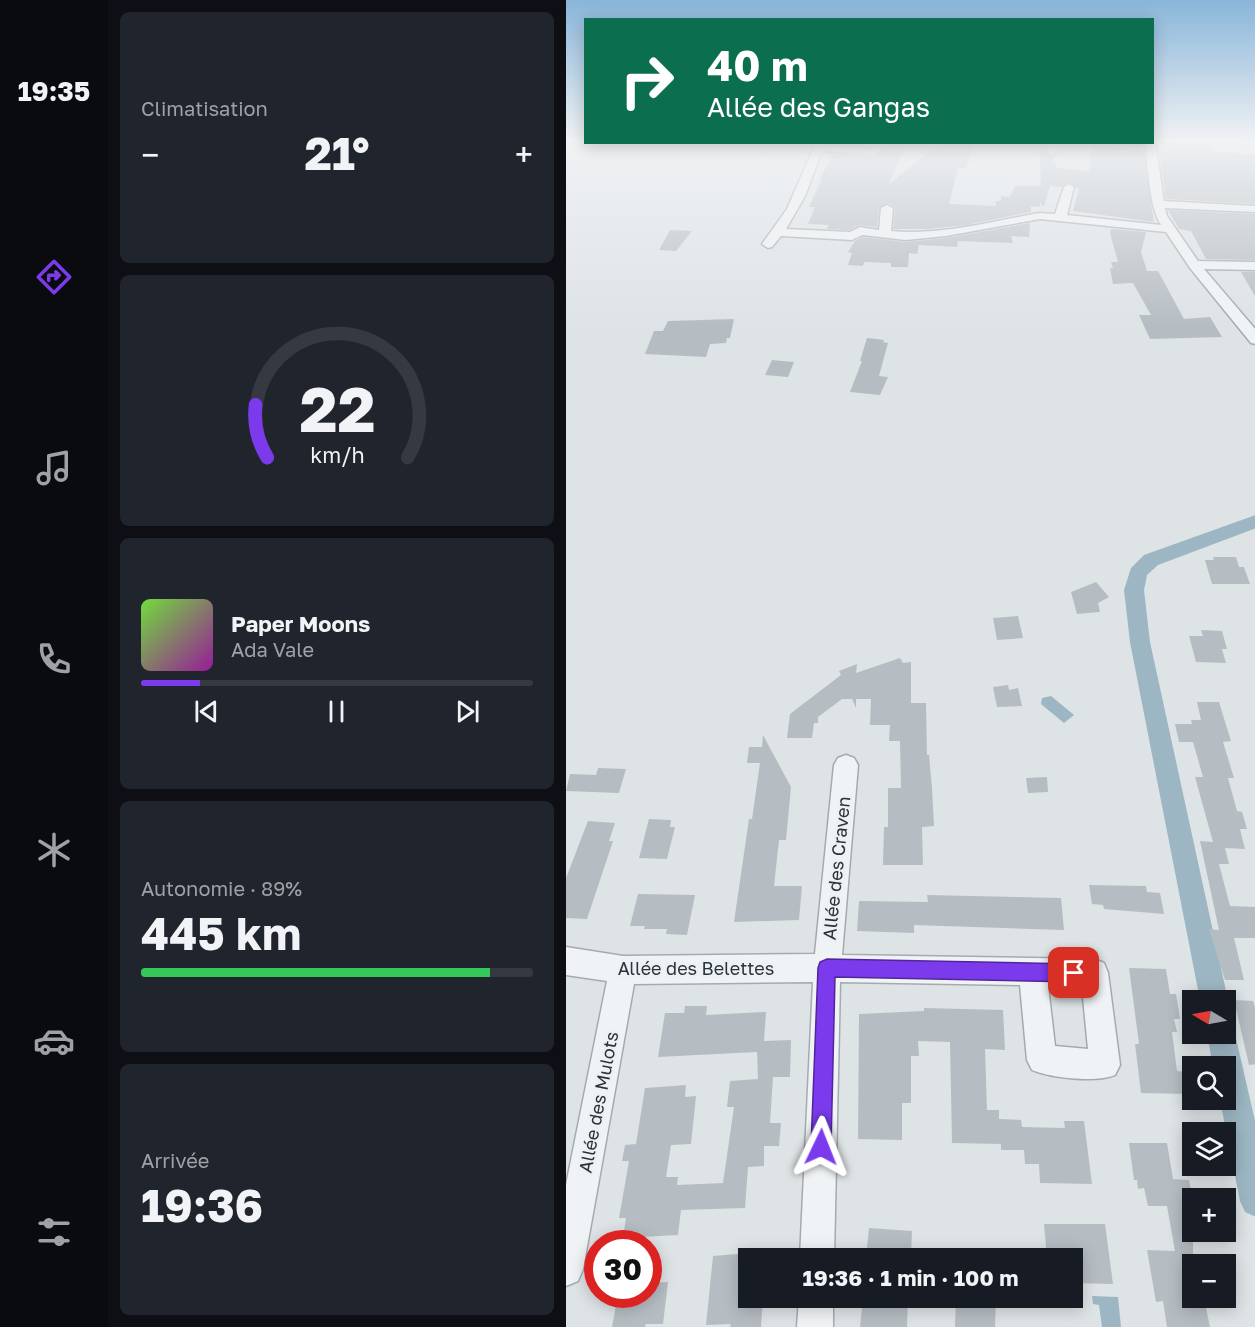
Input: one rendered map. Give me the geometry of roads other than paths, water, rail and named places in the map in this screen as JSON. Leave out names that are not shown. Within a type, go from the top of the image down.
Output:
[{"type":"street","points":[[768,244],[779,232],[796,201]]},
{"type":"street","points":[[1060,218],[1065,201]]},
{"type":"street","points":[[1158,201],[1161,216],[1194,264],[1256,340]]},
{"type":"street","points":[[1158,204],[1256,209]]},
{"type":"street","points":[[885,234],[887,208]]},
{"type":"street","points":[[779,232],[851,236],[860,231],[906,236],[1040,216],[1170,229]]},
{"type":"street","points":[[1194,264],[1256,266]]},
{"type":"street","name":"Allée des Craven","points":[[817,1248],[827,968],[846,765]]},
{"type":"street","name":"Allée des Belettes","points":[[566,961],[623,970],[827,968],[1033,972]]},
{"type":"street","name":"Allée des Mulots","points":[[566,1269],[623,970]]},
{"type":"street","points":[[815,1327],[816,1308]]},
{"type":"water","points":[[1051,696],[1074,715],[1064,723],[1041,704],[1042,698]]},
{"type":"water","points":[[1092,1296],[1118,1297],[1121,1327],[1102,1327],[1099,1305],[1093,1304]]},
{"type":"waterway","points":[[1212,990],[1140,642],[1134,590],[1138,573],[1151,560],[1256,521]]},
{"type":"waterway","points":[[1223,1044],[1256,1201]]}]
